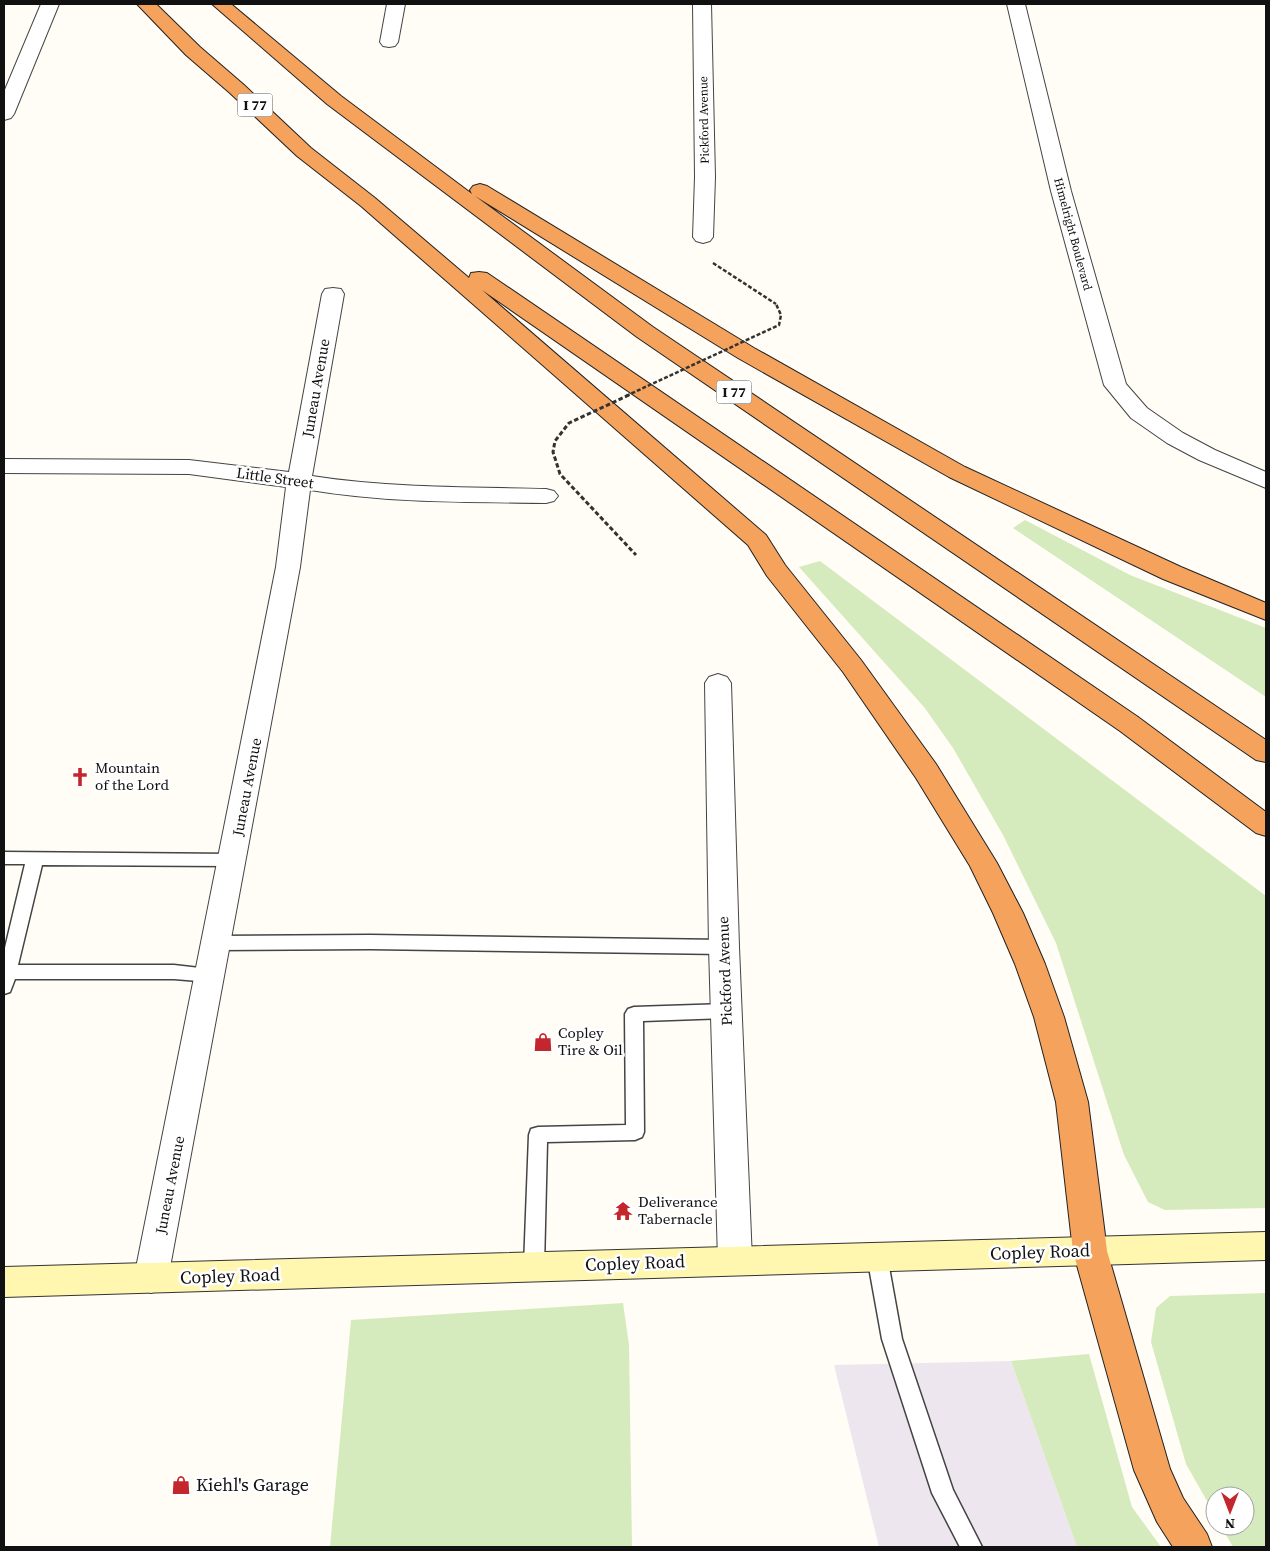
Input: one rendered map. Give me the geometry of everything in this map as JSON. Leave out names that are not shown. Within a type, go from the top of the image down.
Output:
[{"type":"highway","name":"I 77","points":[[146,4],[193,51],[237,89],[304,152],[368,202],[1128,724],[1266,826]]},
{"type":"highway","name":"I 77","points":[[221,4],[334,100],[645,332],[1266,753]]},
{"type":"highway","points":[[334,100],[652,294],[746,354],[957,472],[1172,573],[1266,612]]},
{"type":"highway","points":[[368,202],[757,540],[776,570],[852,666],[926,771],[983,864],[1008,913],[1030,964],[1049,1017],[1072,1102],[1090,1251],[1152,1470],[1170,1510],[1194,1547]]},
{"type":"main road","name":"Copley Road","points":[[4,1282],[1266,1246]]},
{"type":"street","points":[[4,114],[50,4]]},
{"type":"street","points":[[389,42],[396,4]]},
{"type":"street","name":"Pickford Avenue","points":[[702,4],[705,177],[703,237]]},
{"type":"street","name":"Himelright Boulevard","points":[[1016,4],[1061,190],[1114,385],[1139,413],[1176,438],[1207,455],[1266,481]]},
{"type":"street","name":"Juneau Avenue","points":[[152,1278],[288,567],[299,481],[334,294]]},
{"type":"street","name":"Little Street","points":[[4,466],[189,466],[336,487],[426,494],[546,496]]},
{"type":"street","name":"Pickford Avenue","points":[[718,682],[724,947],[735,1260]]},
{"type":"lane","points":[[4,858],[233,860]]},
{"type":"lane","points":[[35,859],[6,979],[174,972],[211,975]]},
{"type":"lane","points":[[217,942],[370,942],[724,947]]},
{"type":"lane","points":[[534,1266],[538,1135],[634,1132],[634,1014],[726,1011]]},
{"type":"lane","points":[[877,1256],[892,1339],[943,1493],[971,1547]]},
{"type":"path","points":[[636,555],[560,474],[555,462],[553,448],[556,436],[569,424],[779,325],[780,315],[776,304],[710,261]]},
{"type":"shaded area","points":[[1011,1361],[1077,1547],[879,1547],[834,1365]]},
{"type":"green space","points":[[1025,520],[1130,575],[1266,628],[1266,697],[1013,528]]},
{"type":"green space","points":[[820,561],[1266,896],[1266,1208],[1165,1210],[1148,1202],[1124,1155],[1056,943],[1003,835],[953,748],[924,707],[799,567]]},
{"type":"green space","points":[[1266,1293],[1266,1547],[1233,1547],[1227,1536],[1255,1536],[1255,1486],[1205,1486],[1205,1497],[1186,1464],[1151,1342],[1156,1308],[1170,1296]]},
{"type":"green space","points":[[623,1303],[629,1345],[632,1547],[330,1547],[351,1320]]},
{"type":"green space","points":[[1089,1354],[1132,1507],[1161,1547],[1077,1547],[1011,1361]]},
{"type":"place","name":"Mountain of the Lord","points":[[80,777]]},
{"type":"place","name":"Copley Tire & Oil","points":[[543,1042]]},
{"type":"place","name":"Deliverance Tabernacle","points":[[623,1211]]},
{"type":"place","name":"Kiehl's Garage","points":[[181,1485]]}]
